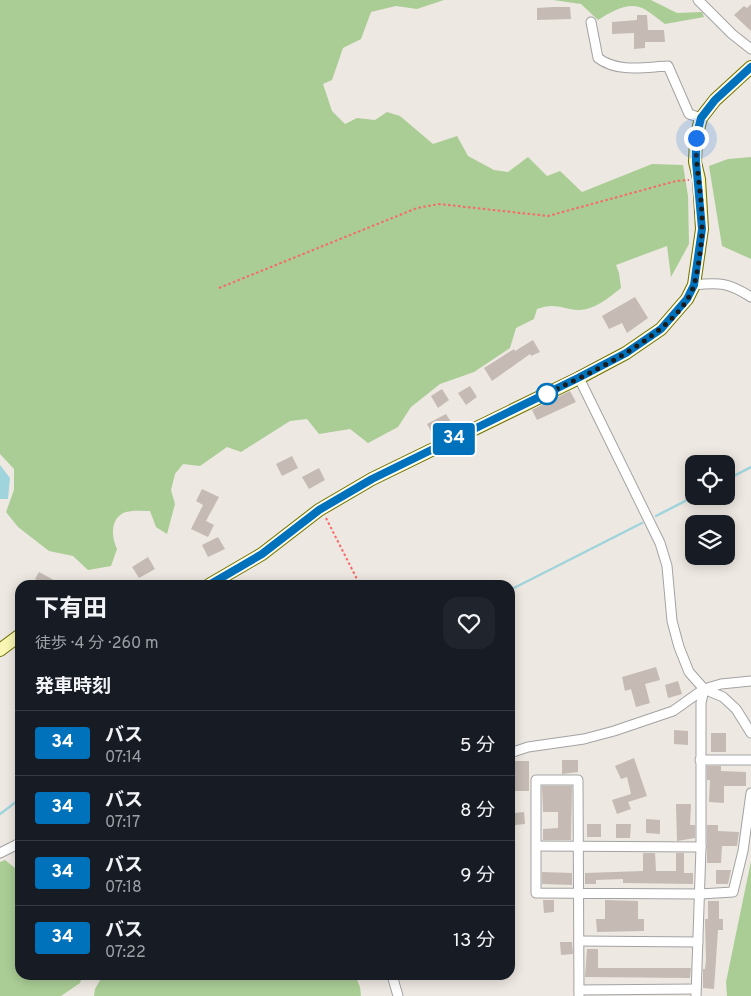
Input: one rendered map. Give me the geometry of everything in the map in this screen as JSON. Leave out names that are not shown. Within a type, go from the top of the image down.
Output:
[{"type":"main road","points":[[218,580],[262,554],[319,510],[372,479],[578,378],[626,353],[661,329],[687,299],[694,285],[702,229],[696,162],[696,138],[701,118],[715,100],[751,67]]},
{"type":"main road","points":[[0,650],[15,639]]},
{"type":"street","points":[[698,0],[751,50]]},
{"type":"street","points":[[592,22],[598,58],[606,64],[619,68],[668,66],[689,114],[701,118]]},
{"type":"street","points":[[694,285],[718,283],[734,287],[751,297]]},
{"type":"street","points":[[578,378],[660,543],[667,566],[672,621],[679,647],[689,672],[704,689],[723,697],[736,709],[751,733]]},
{"type":"street","points":[[515,751],[528,747],[584,739],[614,731],[673,711],[704,689],[720,684],[751,681]]},
{"type":"street","points":[[704,689],[701,703],[701,846],[700,894],[696,992],[579,993],[579,894],[578,780],[558,778],[536,780],[536,894],[579,894],[700,894],[733,892],[743,850],[751,793]]},
{"type":"street","points":[[700,760],[751,760]]},
{"type":"street","points":[[0,853],[15,846]]},
{"type":"street","points":[[537,846],[701,846]]},
{"type":"street","points":[[579,942],[698,942]]},
{"type":"street","points":[[393,980],[398,996]]},
{"type":"path","points":[[219,288],[417,208],[439,204],[548,216],[676,181],[699,179]]},
{"type":"path","points":[[319,510],[325,516],[357,580]]},
{"type":"green space","points":[[0,0],[444,0],[417,9],[396,6],[371,12],[361,39],[343,48],[332,80],[323,84],[332,111],[345,124],[357,118],[375,120],[387,112],[400,116],[433,144],[457,136],[468,156],[494,170],[508,172],[528,157],[547,176],[560,171],[582,192],[652,164],[683,165],[688,196],[689,244],[671,277],[667,246],[616,265],[621,288],[607,299],[590,308],[579,310],[548,306],[537,309],[534,319],[516,328],[510,348],[474,372],[440,384],[411,407],[398,427],[368,443],[350,429],[319,434],[307,419],[290,421],[241,452],[227,447],[200,466],[183,464],[175,474],[171,490],[175,504],[167,534],[156,527],[150,511],[126,512],[117,518],[113,528],[117,549],[111,566],[88,570],[73,556],[49,551],[18,527],[6,512],[14,490],[14,469],[0,454]]},
{"type":"green space","points":[[553,0],[651,0],[677,13],[702,12],[704,17],[665,24],[639,7],[629,6],[618,9],[598,20],[581,4]]},
{"type":"green space","points":[[751,157],[751,259],[722,246],[709,166],[728,159]]},
{"type":"green space","points":[[5,860],[15,868],[15,980],[81,980],[80,983],[61,996],[0,996],[0,862]]},
{"type":"green space","points":[[751,861],[751,996],[727,996],[726,982]]},
{"type":"green space","points":[[100,980],[357,980],[361,996],[94,996],[95,989]]},
{"type":"water","points":[[0,465],[10,478],[8,499],[0,499]]},
{"type":"building","points":[[751,4],[751,31],[734,15],[744,6],[747,8]]},
{"type":"building","points":[[570,7],[571,19],[537,20],[537,8]]},
{"type":"building","points":[[637,15],[647,15],[648,30],[664,30],[665,42],[645,42],[645,48],[634,49],[634,33],[612,34],[612,22],[637,20]]},
{"type":"building","points":[[635,297],[648,318],[627,333],[622,323],[609,329],[602,316]]},
{"type":"building","points":[[533,340],[540,352],[531,356],[530,354],[492,381],[484,368],[514,349],[515,351]]},
{"type":"building","points":[[470,386],[477,397],[466,405],[458,393]]},
{"type":"building","points":[[442,389],[449,400],[438,408],[431,396]]},
{"type":"building","points":[[570,391],[576,402],[537,420],[532,410]]},
{"type":"building","points":[[446,414],[451,422],[432,433],[427,424]]},
{"type":"building","points":[[292,456],[298,468],[282,476],[276,464]]},
{"type":"building","points":[[319,468],[325,480],[309,489],[302,477]]},
{"type":"building","points":[[202,489],[219,497],[206,521],[214,525],[208,537],[191,529],[203,505],[196,501]]},
{"type":"building","points":[[218,537],[225,549],[208,557],[202,545]]},
{"type":"building","points":[[148,557],[155,569],[139,578],[132,567]]},
{"type":"building","points":[[39,572],[54,580],[37,580],[35,579]]},
{"type":"building","points":[[656,667],[660,680],[645,684],[650,703],[636,707],[631,689],[625,691],[622,677]]},
{"type":"building","points":[[678,681],[682,694],[668,698],[665,685]]},
{"type":"building","points":[[674,730],[688,731],[688,745],[674,744]]},
{"type":"building","points":[[711,733],[726,733],[726,752],[711,752]]},
{"type":"building","points":[[634,758],[647,796],[628,802],[631,809],[617,814],[612,800],[631,794],[627,777],[621,779],[615,766]]},
{"type":"building","points":[[562,760],[578,760],[578,772],[562,774]]},
{"type":"building","points":[[515,761],[529,761],[529,791],[515,791]]},
{"type":"building","points":[[707,766],[721,766],[721,771],[746,772],[746,786],[724,786],[724,803],[709,802],[710,780],[707,780]]},
{"type":"building","points":[[542,786],[572,786],[571,840],[543,840],[543,829],[558,828],[558,812],[543,812]]},
{"type":"building","points":[[676,804],[691,804],[690,825],[695,825],[695,838],[677,841]]},
{"type":"building","points":[[524,812],[525,824],[515,825],[515,813]]},
{"type":"building","points":[[646,819],[660,820],[660,834],[646,833]]},
{"type":"building","points":[[587,824],[601,824],[601,837],[587,837]]},
{"type":"building","points":[[616,824],[631,824],[630,838],[616,838]]},
{"type":"building","points":[[707,825],[718,825],[718,831],[739,832],[737,846],[722,846],[721,863],[707,863]]},
{"type":"building","points":[[643,853],[655,853],[656,871],[676,871],[676,853],[684,853],[684,873],[693,873],[693,884],[623,883],[623,879],[596,880],[596,884],[585,884],[585,873],[643,871]]},
{"type":"building","points":[[716,870],[731,870],[728,884],[716,884]]},
{"type":"building","points":[[542,872],[572,873],[572,885],[542,884]]},
{"type":"building","points":[[543,900],[554,900],[554,912],[544,913]]},
{"type":"building","points":[[605,900],[638,901],[638,919],[644,919],[644,931],[597,932],[596,919],[605,919]]},
{"type":"building","points":[[708,901],[719,901],[719,919],[723,919],[723,930],[718,930],[714,989],[703,988],[703,969],[705,969],[706,960],[705,919],[708,919]]},
{"type":"building","points":[[560,942],[572,942],[573,954],[561,955]]},
{"type":"building","points":[[587,949],[598,949],[598,968],[691,968],[690,978],[585,977]]},
{"type":"waterway","points":[[735,475],[751,467]]},
{"type":"waterway","points":[[656,516],[685,501]]},
{"type":"waterway","points":[[515,587],[642,523]]},
{"type":"waterway","points":[[0,814],[15,803]]},
{"type":"bus line","name":"34","points":[[218,580],[262,554],[319,510],[372,479],[578,378],[626,353],[661,329],[687,299],[694,285],[702,229],[696,162],[696,138],[701,118],[715,100],[751,67]]},
{"type":"route","points":[[547,394],[544,395],[626,353],[649,338],[670,320],[687,299],[694,285],[702,229],[696,162],[696,138]]}]
